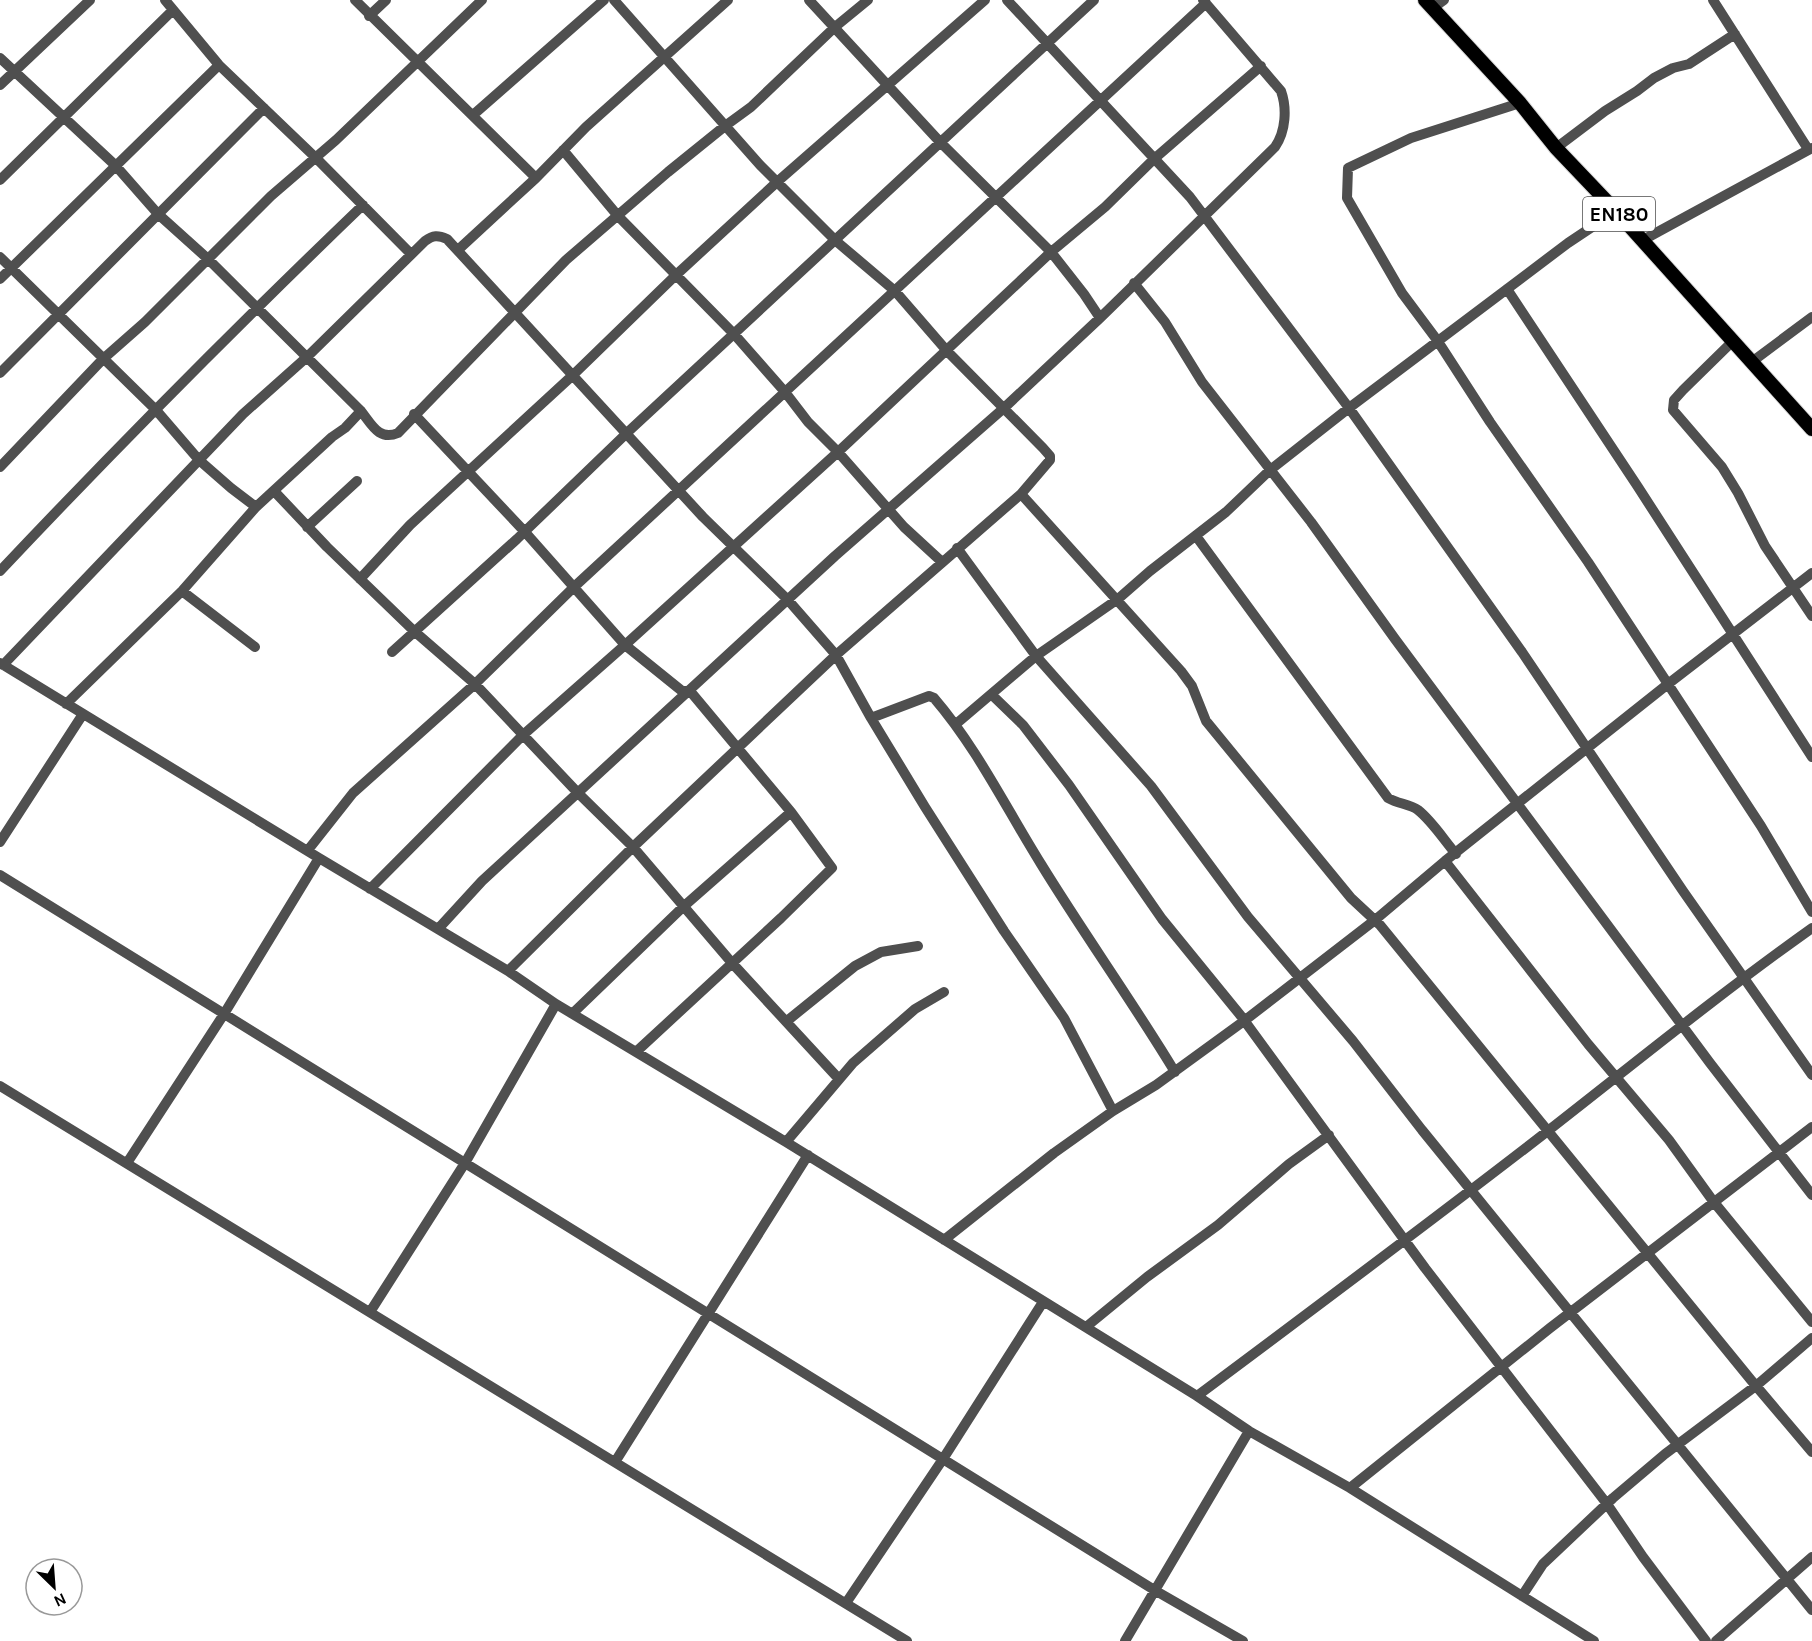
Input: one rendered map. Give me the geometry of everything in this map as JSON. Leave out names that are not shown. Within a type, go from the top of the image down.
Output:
[{"type":"main road","name":"EN180","points":[[1434,3],[1556,148],[1616,210],[1812,429]]},
{"type":"street","points":[[0,85],[90,0]]},
{"type":"street","points":[[165,0],[219,65],[411,254]]},
{"type":"street","points":[[355,0],[536,178]]},
{"type":"street","points":[[369,16],[386,0]]},
{"type":"street","points":[[0,467],[104,359],[146,322],[271,196],[316,158],[482,0]]},
{"type":"street","points":[[473,115],[604,0]]},
{"type":"street","points":[[508,971],[633,847],[836,655],[1021,494],[1050,460],[1050,456],[947,351],[895,291],[836,241],[777,182],[614,0]]},
{"type":"street","points":[[459,249],[563,150],[728,0]]},
{"type":"street","points":[[809,0],[940,142],[1051,252],[1100,318]]},
{"type":"street","points":[[0,58],[115,165],[158,214],[208,259],[308,357],[378,431],[389,436],[398,433],[566,260],[725,126],[751,107],[835,27],[868,0]]},
{"type":"street","points":[[360,579],[410,525],[573,375],[676,275],[777,182],[985,0]]},
{"type":"street","points":[[1007,0],[1190,197],[1349,408],[1522,652],[1586,749],[1812,1075]]},
{"type":"street","points":[[392,652],[525,532],[627,433],[1094,0]]},
{"type":"street","points":[[1643,240],[1810,149],[1713,0]]},
{"type":"street","points":[[308,850],[353,793],[475,684],[574,587],[1100,102],[1205,2],[1281,91],[1284,101],[1284,126],[1280,140],[1275,147],[1004,408],[888,508],[482,881],[438,929]]},
{"type":"street","points":[[0,180],[173,10]]},
{"type":"street","points":[[1556,148],[1654,78],[1673,68],[1689,64],[1735,34]]},
{"type":"street","points":[[0,279],[219,65]]},
{"type":"street","points":[[370,889],[523,735],[838,452],[1051,252],[1105,207],[1154,159],[1261,66]]},
{"type":"street","points":[[1520,103],[1411,138],[1348,168],[1347,198],[1402,292],[1588,562],[1761,826],[1812,912]]},
{"type":"street","points":[[0,373],[264,108]]},
{"type":"street","points":[[563,150],[618,216],[734,334],[808,422],[838,452],[904,527],[942,562]]},
{"type":"street","points":[[0,571],[100,465],[256,308],[363,206]]},
{"type":"street","points":[[956,724],[1035,656],[1118,599],[1226,512],[1270,470],[1349,408],[1437,340],[1616,210]]},
{"type":"street","points":[[1113,1111],[1064,1018],[1004,931],[871,718],[836,655],[788,600],[679,490],[514,312],[459,249],[447,239],[431,236],[308,357],[243,414],[1,664],[508,971],[556,1004],[808,1155],[1197,1396],[1249,1431],[1350,1488],[1594,1641]]},
{"type":"street","points":[[0,257],[156,410],[199,460],[256,507]]},
{"type":"street","points":[[1134,283],[1165,322],[1202,382],[1270,470],[1778,1153],[1812,1195]]},
{"type":"street","points":[[1507,289],[1638,486],[1812,757]]},
{"type":"street","points":[[1753,361],[1812,317]]},
{"type":"street","points":[[1734,340],[1683,390],[1673,403],[1673,410],[1722,467],[1765,546],[1812,616]]},
{"type":"street","points":[[66,704],[182,591],[256,507],[361,411]]},
{"type":"street","points":[[414,414],[525,532],[625,645],[682,691],[690,691]]},
{"type":"street","points":[[307,527],[357,481]]},
{"type":"street","points":[[274,491],[307,527],[414,631],[475,684],[578,793],[633,847],[732,963],[838,1078]]},
{"type":"street","points":[[1021,494],[1181,671],[1192,686],[1206,721],[1351,898],[1375,920],[1812,1452]]},
{"type":"street","points":[[1196,536],[1388,798],[1419,811],[1456,854]]},
{"type":"street","points":[[957,548],[1035,656],[1151,786],[1248,918],[1300,977],[1812,1610]]},
{"type":"street","points":[[944,1240],[1054,1152],[1175,1072],[1244,1021],[1375,920],[1445,861],[1668,684],[1812,573]]},
{"type":"street","points":[[182,591],[255,647]]},
{"type":"street","points":[[637,1051],[832,868],[791,812],[690,691]]},
{"type":"street","points":[[992,695],[1023,725],[1069,785],[1162,919],[1244,1021],[1404,1240],[1607,1504],[1643,1557],[1706,1641]]},
{"type":"street","points":[[871,718],[929,696],[934,698],[956,724],[1041,864],[1143,1019],[1175,1072]]},
{"type":"street","points":[[0,842],[82,714]]},
{"type":"street","points":[[573,1013],[683,907],[791,812]]},
{"type":"street","points":[[127,1163],[224,1014],[319,858]]},
{"type":"street","points":[[1445,861],[1580,1035],[1669,1140],[1713,1201],[1812,1322]]},
{"type":"street","points":[[0,875],[1156,1591],[1243,1641]]},
{"type":"street","points":[[1197,1396],[1548,1130],[1743,977],[1812,928]]},
{"type":"street","points":[[787,1021],[855,966],[882,952],[918,946]]},
{"type":"street","points":[[786,1142],[838,1078],[915,1009],[944,992]]},
{"type":"street","points":[[370,1312],[465,1163],[556,1004]]},
{"type":"street","points":[[0,1086],[907,1641]]},
{"type":"street","points":[[1350,1488],[1713,1201],[1812,1127]]},
{"type":"street","points":[[1086,1327],[1147,1277],[1218,1225],[1289,1164],[1329,1135]]},
{"type":"street","points":[[615,1462],[808,1155]]},
{"type":"street","points":[[846,1603],[943,1458],[1042,1302]]},
{"type":"street","points":[[1522,1596],[1543,1564],[1607,1504],[1678,1444],[1757,1385],[1812,1338]]},
{"type":"street","points":[[1125,1641],[1249,1431]]},
{"type":"street","points":[[1716,1641],[1812,1557]]}]
